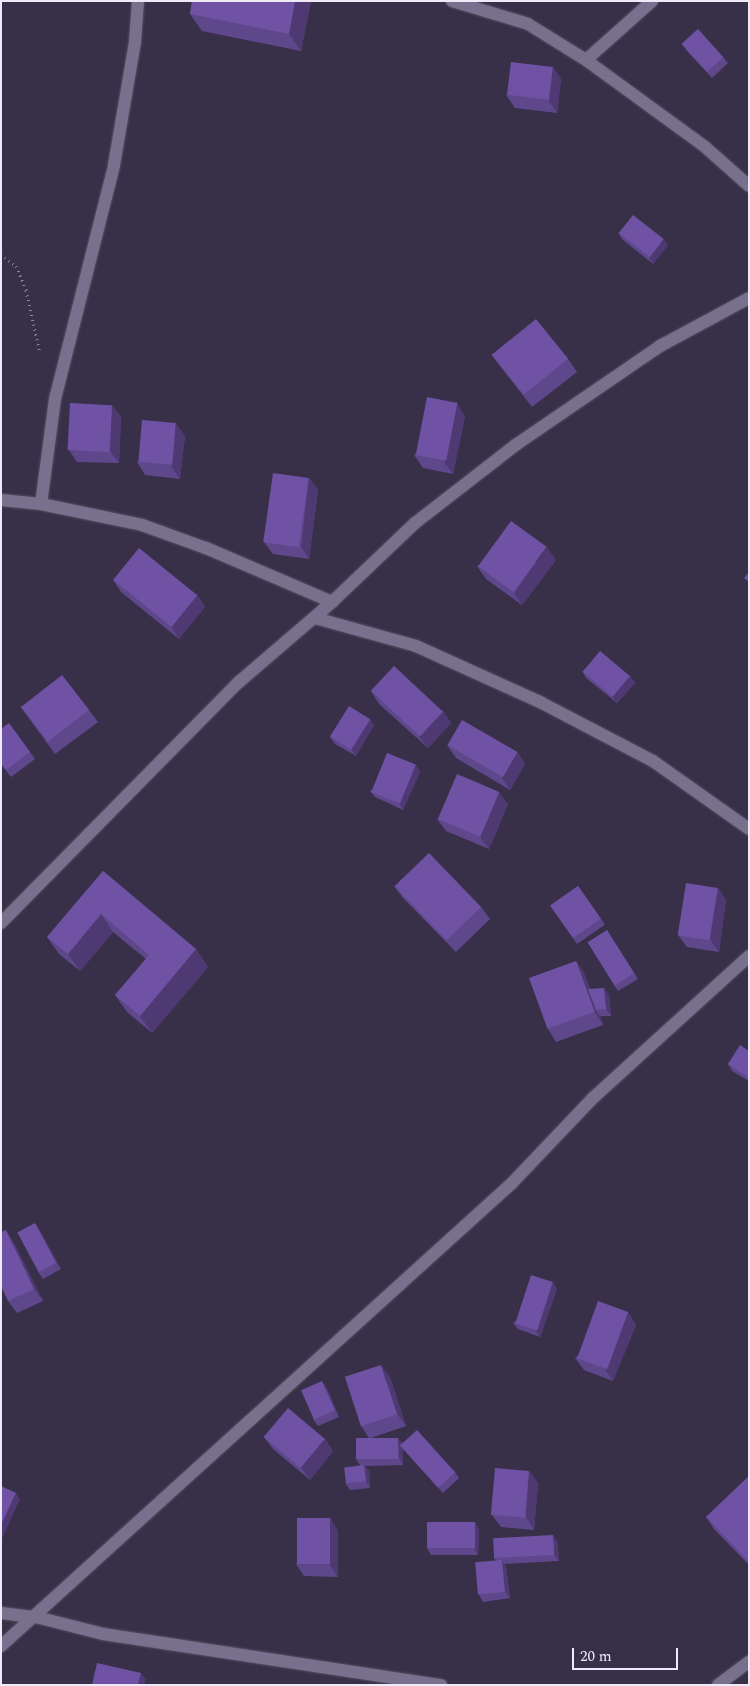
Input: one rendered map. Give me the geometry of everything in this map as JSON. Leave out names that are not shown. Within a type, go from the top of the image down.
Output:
[{"type":"street","points":[[41,504],[55,399],[114,165],[135,42],[138,1]]},
{"type":"street","points":[[452,1],[528,24],[586,60],[704,146],[749,186]]},
{"type":"street","points":[[586,60],[652,1]]},
{"type":"street","points":[[1,923],[239,682],[315,618],[415,524],[517,444],[660,346],[749,298]]},
{"type":"street","points":[[1,500],[41,504],[142,525],[206,548],[332,602]]},
{"type":"street","points":[[315,618],[416,646],[540,702],[653,762],[749,829]]},
{"type":"street","points":[[1,1646],[36,1617],[512,1184],[593,1098],[749,956]]},
{"type":"street","points":[[1,1613],[36,1617],[103,1634],[441,1685]]},
{"type":"street","points":[[718,1685],[749,1662]]},
{"type":"path","points":[[1,254],[16,266],[26,290],[36,344],[55,399]]},
{"type":"building","points":[[192,1],[295,1],[289,34],[190,14]]},
{"type":"building","points":[[698,29],[723,57],[707,72],[682,44]]},
{"type":"building","points":[[511,62],[553,67],[549,100],[507,95]]},
{"type":"building","points":[[633,215],[664,239],[650,257],[619,233]]},
{"type":"building","points":[[536,319],[568,359],[524,395],[492,355]]},
{"type":"building","points":[[427,397],[457,403],[446,461],[416,455]]},
{"type":"building","points":[[70,403],[112,405],[109,452],[68,450]]},
{"type":"building","points":[[142,420],[176,423],[172,465],[138,462]]},
{"type":"building","points":[[273,473],[309,478],[299,547],[263,542]]},
{"type":"building","points":[[511,521],[547,547],[514,592],[478,566]]},
{"type":"building","points":[[139,548],[197,595],[171,627],[113,580]]},
{"type":"building","points":[[749,572],[749,582],[744,578]]},
{"type":"building","points":[[600,651],[630,676],[613,697],[583,672]]},
{"type":"building","points":[[394,666],[443,712],[420,737],[371,691]]},
{"type":"building","points":[[62,675],[89,710],[48,742],[21,707]]},
{"type":"building","points":[[349,706],[370,719],[351,750],[330,737]]},
{"type":"building","points":[[462,720],[517,752],[503,777],[448,745]]},
{"type":"building","points":[[9,723],[30,752],[6,770],[1,764],[1,729]]},
{"type":"building","points":[[387,753],[416,765],[400,804],[371,792]]},
{"type":"building","points":[[457,774],[499,792],[480,837],[438,819]]},
{"type":"building","points":[[429,853],[481,907],[447,940],[394,886]]},
{"type":"building","points":[[103,871],[196,949],[140,1016],[115,995],[149,955],[101,914],[68,954],[47,937]]},
{"type":"building","points":[[686,883],[718,888],[709,940],[678,935]]},
{"type":"building","points":[[578,886],[601,919],[573,938],[550,906]]},
{"type":"building","points":[[607,930],[634,973],[615,985],[587,942]]},
{"type":"building","points":[[576,961],[594,1012],[547,1029],[529,978]]},
{"type":"building","points":[[604,988],[606,1009],[596,1010],[588,989]]},
{"type":"building","points":[[740,1045],[749,1051],[749,1078],[728,1064]]},
{"type":"building","points":[[35,1223],[56,1263],[38,1272],[17,1232]]},
{"type":"building","points":[[6,1230],[34,1289],[8,1301],[1,1286],[1,1232]]},
{"type":"building","points":[[531,1275],[553,1282],[537,1331],[515,1324]]},
{"type":"building","points":[[598,1301],[628,1312],[607,1369],[577,1358]]},
{"type":"building","points":[[381,1365],[397,1414],[361,1426],[345,1377]]},
{"type":"building","points":[[322,1381],[335,1410],[314,1420],[301,1390]]},
{"type":"building","points":[[288,1408],[325,1439],[300,1468],[264,1437]]},
{"type":"building","points":[[417,1430],[455,1472],[438,1488],[400,1445]]},
{"type":"building","points":[[356,1438],[398,1438],[398,1459],[356,1459]]},
{"type":"building","points":[[364,1465],[366,1481],[346,1483],[344,1467]]},
{"type":"building","points":[[495,1468],[529,1471],[525,1518],[491,1515]]},
{"type":"building","points":[[749,1476],[749,1560],[748,1561],[706,1517]]},
{"type":"building","points":[[1,1486],[16,1493],[1,1525]]},
{"type":"building","points":[[297,1518],[330,1518],[330,1564],[297,1564]]},
{"type":"building","points":[[427,1522],[475,1522],[475,1548],[427,1548]]},
{"type":"building","points":[[553,1535],[554,1555],[494,1558],[493,1538]]},
{"type":"building","points":[[502,1560],[505,1592],[478,1594],[475,1562]]},
{"type":"building","points":[[97,1663],[141,1673],[138,1685],[92,1685]]}]
